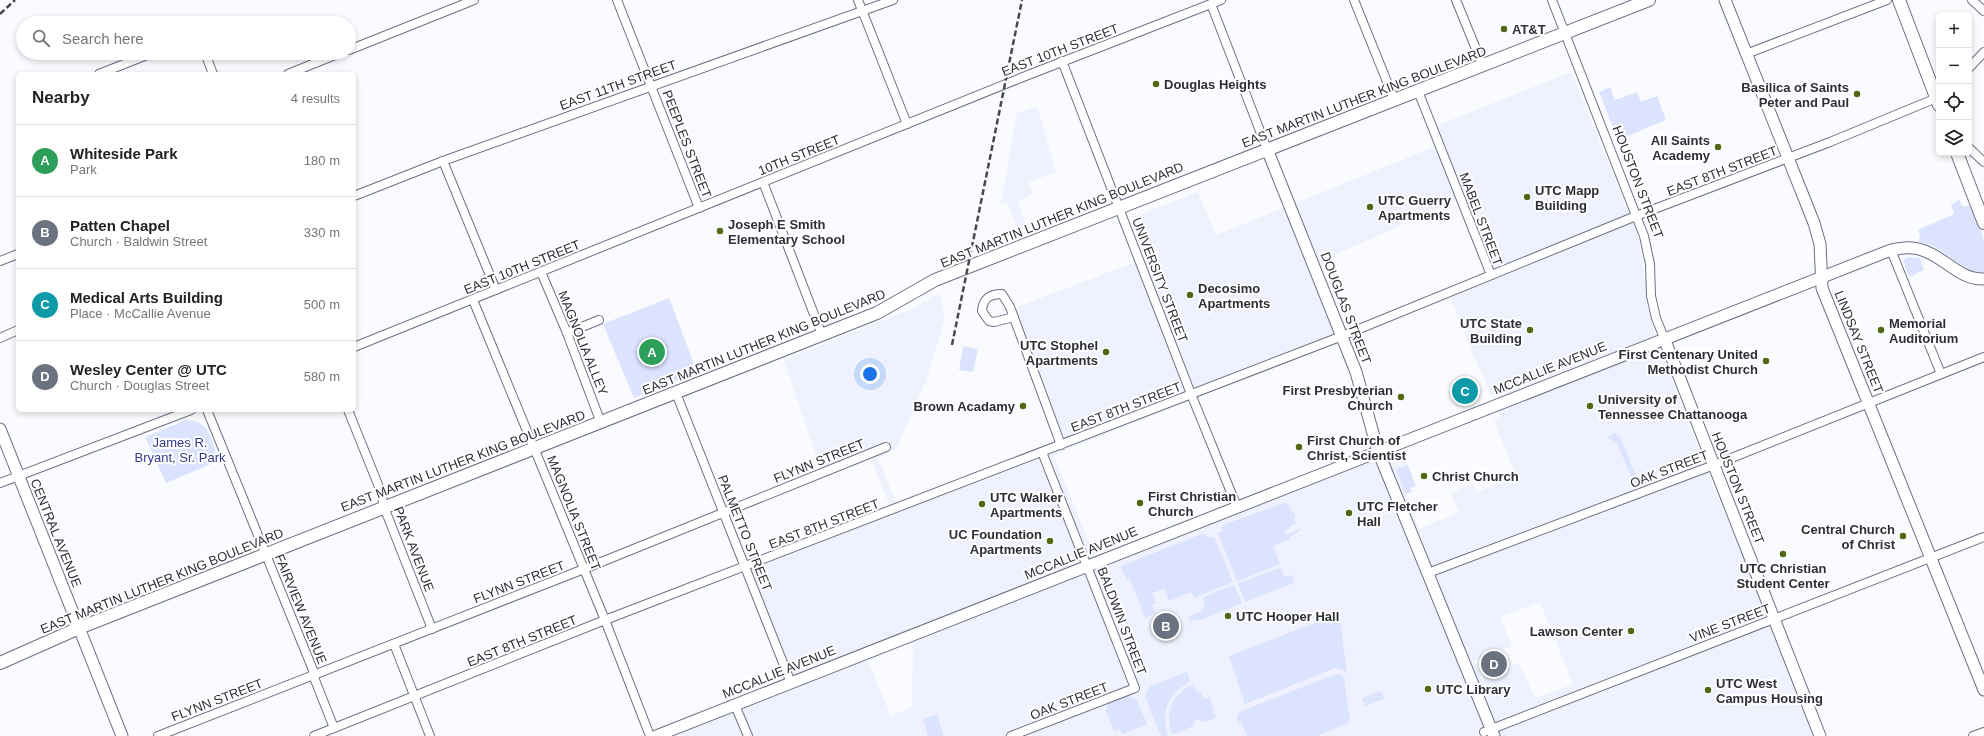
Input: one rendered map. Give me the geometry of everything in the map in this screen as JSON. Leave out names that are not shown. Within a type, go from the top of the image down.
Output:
[{"type":"main road","name":"EAST MARTIN LUTHER KING BOULEVARD","points":[[0,663],[79,628],[265,553],[535,449],[877,314],[936,280],[1649,0]]},
{"type":"main road","points":[[1899,0],[1936,95]]},
{"type":"main road","points":[[1959,156],[1984,223]]},
{"type":"street","points":[[356,47],[474,0]]},
{"type":"street","name":"PEEPLES STREET","points":[[617,0],[699,208]]},
{"type":"street","points":[[858,0],[907,124]]},
{"type":"street","name":"EAST 11TH STREET","points":[[356,195],[443,161],[892,0]]},
{"type":"street","name":"EAST 10TH STREET","points":[[907,124],[1062,61],[1221,0]]},
{"type":"street","points":[[1354,0],[1394,99]]},
{"type":"street","points":[[1456,0],[1483,66]]},
{"type":"street","name":"HOUSTON STREET","points":[[1552,0],[1648,248],[1651,296],[1656,318],[1820,736]]},
{"type":"street","name":"LINDSAY STREET","points":[[1725,0],[1817,234],[1822,261],[1822,288],[1984,690]]},
{"type":"street","points":[[1746,54],[1887,0]]},
{"type":"street","points":[[1972,0],[1984,11]]},
{"type":"street","name":"DOUGLAS STREET","points":[[1211,4],[1356,372],[1378,451],[1428,573],[1490,732]]},
{"type":"street","points":[[1972,65],[1984,52]]},
{"type":"street","points":[[104,72],[134,60]]},
{"type":"street","points":[[208,60],[212,72]]},
{"type":"street","points":[[293,72],[323,60]]},
{"type":"street","name":"UNIVERSITY STREET","points":[[1062,61],[1120,207],[1191,394],[1237,507]]},
{"type":"street","name":"MABEL STREET","points":[[1342,336],[1491,275],[1418,91]]},
{"type":"street","name":"EAST 8TH STREET","points":[[1491,275],[1636,216],[1936,101]]},
{"type":"street","name":"10TH STREET","points":[[699,208],[907,124]]},
{"type":"street","points":[[1972,151],[1984,162]]},
{"type":"street","points":[[443,161],[496,290]]},
{"type":"street","points":[[763,182],[822,335]]},
{"type":"street","name":"EAST 10TH STREET","points":[[356,346],[699,208]]},
{"type":"street","name":"MCCALLIE AVENUE","points":[[656,736],[1664,338],[1891,250],[1907,247],[1922,250],[1938,257],[1957,271],[1968,276],[1984,279]]},
{"type":"street","points":[[1891,250],[1941,374]]},
{"type":"street","points":[[0,261],[16,255]]},
{"type":"street","name":"MAGNOLIA ALLEY","points":[[541,272],[567,333],[601,423]]},
{"type":"street","name":"MAGNOLIA STREET","points":[[473,300],[605,620],[650,736]]},
{"type":"street","points":[[1014,317],[1061,445]]},
{"type":"street","points":[[567,333],[599,320]]},
{"type":"street","points":[[0,338],[16,331]]},
{"type":"street","name":"EAST 8TH STREET","points":[[314,736],[605,620],[746,568],[1342,336]]},
{"type":"street","name":"OAK STREET","points":[[1428,573],[1714,465],[1984,357]]},
{"type":"street","name":"PALMETTO STREET","points":[[676,393],[791,683]]},
{"type":"street","name":"FAIRVIEW AVENUE","points":[[209,412],[334,728]]},
{"type":"street","name":"PARK AVENUE","points":[[349,412],[381,492],[384,507],[432,629]]},
{"type":"street","points":[[0,483],[173,413]]},
{"type":"street","name":"CENTRAL AVENUE","points":[[0,429],[122,736]]},
{"type":"street","name":"FLYNN STREET","points":[[158,736],[584,569],[886,447]]},
{"type":"street","name":"BALDWIN STREET","points":[[1042,452],[1135,688]]},
{"type":"street","name":"VINE STREET","points":[[1490,732],[1984,537]]},
{"type":"street","points":[[394,644],[430,736]]},
{"type":"street","name":"OAK STREET","points":[[1011,736],[1135,688]]},
{"type":"street","points":[[735,705],[748,736]]},
{"type":"street","points":[[1973,736],[1984,732]]},
{"type":"shaded area","name":"University of Tennessee Chattanooga","points":[[1571,72],[1637,233],[1642,255],[1648,308],[1656,337],[1704,465],[1768,615],[1813,736],[682,736],[681,733],[798,687],[751,570],[893,513],[870,457],[823,476],[784,360],[913,308],[940,293],[945,318],[926,381],[896,449],[878,458],[900,512],[1067,447],[1015,308],[1148,257],[1133,217],[1198,192],[1216,235],[1434,147],[1428,129]],"holes":[[[1458,200],[1485,272],[1447,289],[1472,353],[1502,417],[1494,421],[1516,477],[1476,492],[1473,483],[1451,493],[1459,512],[1419,529],[1396,470],[1408,465],[1386,442],[1095,557],[1054,455],[1203,395],[1350,339],[1319,262]],[[1540,602],[1573,684],[1535,698],[1519,663],[1481,679],[1474,661],[1512,646],[1500,617]],[[913,641],[912,707],[891,716],[868,661]]]},
{"type":"shaded area","points":[[1037,106],[1056,172],[1028,183],[1033,194],[1018,201],[1027,226],[1018,230],[1007,202],[1001,204],[1017,113]]},
{"type":"green space","points":[[1610,87],[1615,100],[1637,92],[1641,102],[1657,96],[1666,120],[1618,140],[1599,92]]},
{"type":"green space","points":[[1959,200],[1963,207],[1973,204],[1984,241],[1984,273],[1974,271],[1958,263],[1929,244],[1919,242],[1920,236],[1918,230],[1954,214],[1951,205]]},
{"type":"green space","points":[[1908,257],[1920,258],[1924,270],[1909,277],[1903,260]]},
{"type":"green space","points":[[669,298],[697,372],[634,398],[603,324]]},
{"type":"green space","points":[[963,346],[978,349],[973,372],[959,370]]},
{"type":"green space","name":"James R. Bryant, Sr. Park","points":[[186,420],[194,421],[206,428],[212,440],[218,461],[166,483],[145,437]]},
{"type":"green space","points":[[1616,433],[1617,437],[1620,436],[1638,481],[1634,483],[1617,443],[1607,437]]},
{"type":"green space","points":[[1408,465],[1416,486],[1410,488],[1412,492],[1405,494],[1396,469]]},
{"type":"green space","points":[[1284,503],[1288,504],[1291,511],[1296,514],[1294,519],[1296,523],[1284,531],[1286,535],[1300,527],[1300,531],[1290,537],[1290,539],[1273,546],[1280,564],[1237,581],[1218,533],[1223,531],[1223,525]]},
{"type":"green space","points":[[1204,533],[1208,537],[1214,537],[1233,582],[1194,598],[1191,592],[1169,601],[1164,589],[1152,593],[1156,603],[1152,605],[1156,613],[1145,618],[1130,579],[1127,580],[1121,566]]},
{"type":"green space","points":[[1279,568],[1282,570],[1285,577],[1292,575],[1294,583],[1245,602],[1238,584],[1239,583]]},
{"type":"green space","points":[[1234,585],[1242,603],[1198,621],[1196,619],[1190,621],[1188,617],[1202,611],[1204,607],[1203,597]]},
{"type":"green space","points":[[1335,615],[1340,619],[1347,674],[1343,670],[1335,668],[1245,704],[1229,656]]},
{"type":"green space","points":[[1187,672],[1190,681],[1176,692],[1168,704],[1165,718],[1168,736],[1161,736],[1145,696],[1150,686]]},
{"type":"green space","points":[[1336,674],[1340,674],[1344,678],[1350,720],[1348,723],[1317,736],[1247,736],[1241,722],[1238,723],[1237,718],[1239,712]]},
{"type":"green space","points":[[1194,684],[1197,692],[1201,691],[1204,699],[1210,697],[1216,718],[1204,722],[1197,719],[1193,723],[1193,726],[1172,735],[1169,719],[1175,698],[1186,688]]},
{"type":"green space","points":[[1381,691],[1384,699],[1365,706],[1362,698]]},
{"type":"green space","points":[[1127,695],[1137,700],[1147,724],[1123,734],[1119,730],[1114,731],[1106,712],[1107,704]]},
{"type":"green space","points":[[937,714],[944,736],[928,736],[923,719]]},
{"type":"railway","points":[[0,14],[15,0]]},
{"type":"railway","points":[[952,345],[1022,0]]},
{"type":"place","name":"AT&T","points":[[1504,29]]},
{"type":"place","name":"Douglas Heights","points":[[1156,84]]},
{"type":"place","name":"Basilica of Saints Peter and Paul","points":[[1857,94]]},
{"type":"place","name":"All Saints Academy","points":[[1718,147]]},
{"type":"place","name":"UTC Mapp Building","points":[[1527,197]]},
{"type":"place","name":"UTC Guerry Apartments","points":[[1370,207]]},
{"type":"place","name":"Joseph E Smith Elementary School","points":[[720,231]]},
{"type":"place","name":"Decosimo Apartments","points":[[1190,295]]},
{"type":"place","name":"UTC State Building","points":[[1530,330]]},
{"type":"place","name":"Memorial Auditorium","points":[[1881,330]]},
{"type":"place","name":"Whiteside Park","points":[[652,352]]},
{"type":"place","name":"UTC Stophel Apartments","points":[[1106,352]]},
{"type":"place","name":"First Centenary United Methodist Church","points":[[1766,361]]},
{"type":"place","name":"Medical Arts Building","points":[[1465,391]]},
{"type":"place","name":"First Presbyterian Church","points":[[1401,397]]},
{"type":"place","name":"Brown Acadamy","points":[[1023,406]]},
{"type":"place","name":"University of Tennessee Chattanooga","points":[[1590,406]]},
{"type":"place","name":"First Church of Christ, Scientist","points":[[1299,447]]},
{"type":"place","name":"Christ Church","points":[[1424,476]]},
{"type":"place","name":"First Christian Church","points":[[1140,503]]},
{"type":"place","name":"UTC Walker Apartments","points":[[982,504]]},
{"type":"place","name":"UTC Fletcher Hall","points":[[1349,513]]},
{"type":"place","name":"Central Church of Christ","points":[[1903,536]]},
{"type":"place","name":"UC Foundation Apartments","points":[[1050,541]]},
{"type":"place","name":"UTC Christian Student Center","points":[[1783,554]]},
{"type":"place","name":"UTC Hooper Hall","points":[[1228,616]]},
{"type":"place","name":"Patten Chapel","points":[[1166,626]]},
{"type":"place","name":"Lawson Center","points":[[1631,631]]},
{"type":"place","name":"Wesley Center @ UTC","points":[[1494,664]]},
{"type":"place","name":"UTC Library","points":[[1428,689]]},
{"type":"place","name":"UTC West Campus Housing","points":[[1708,690]]}]
